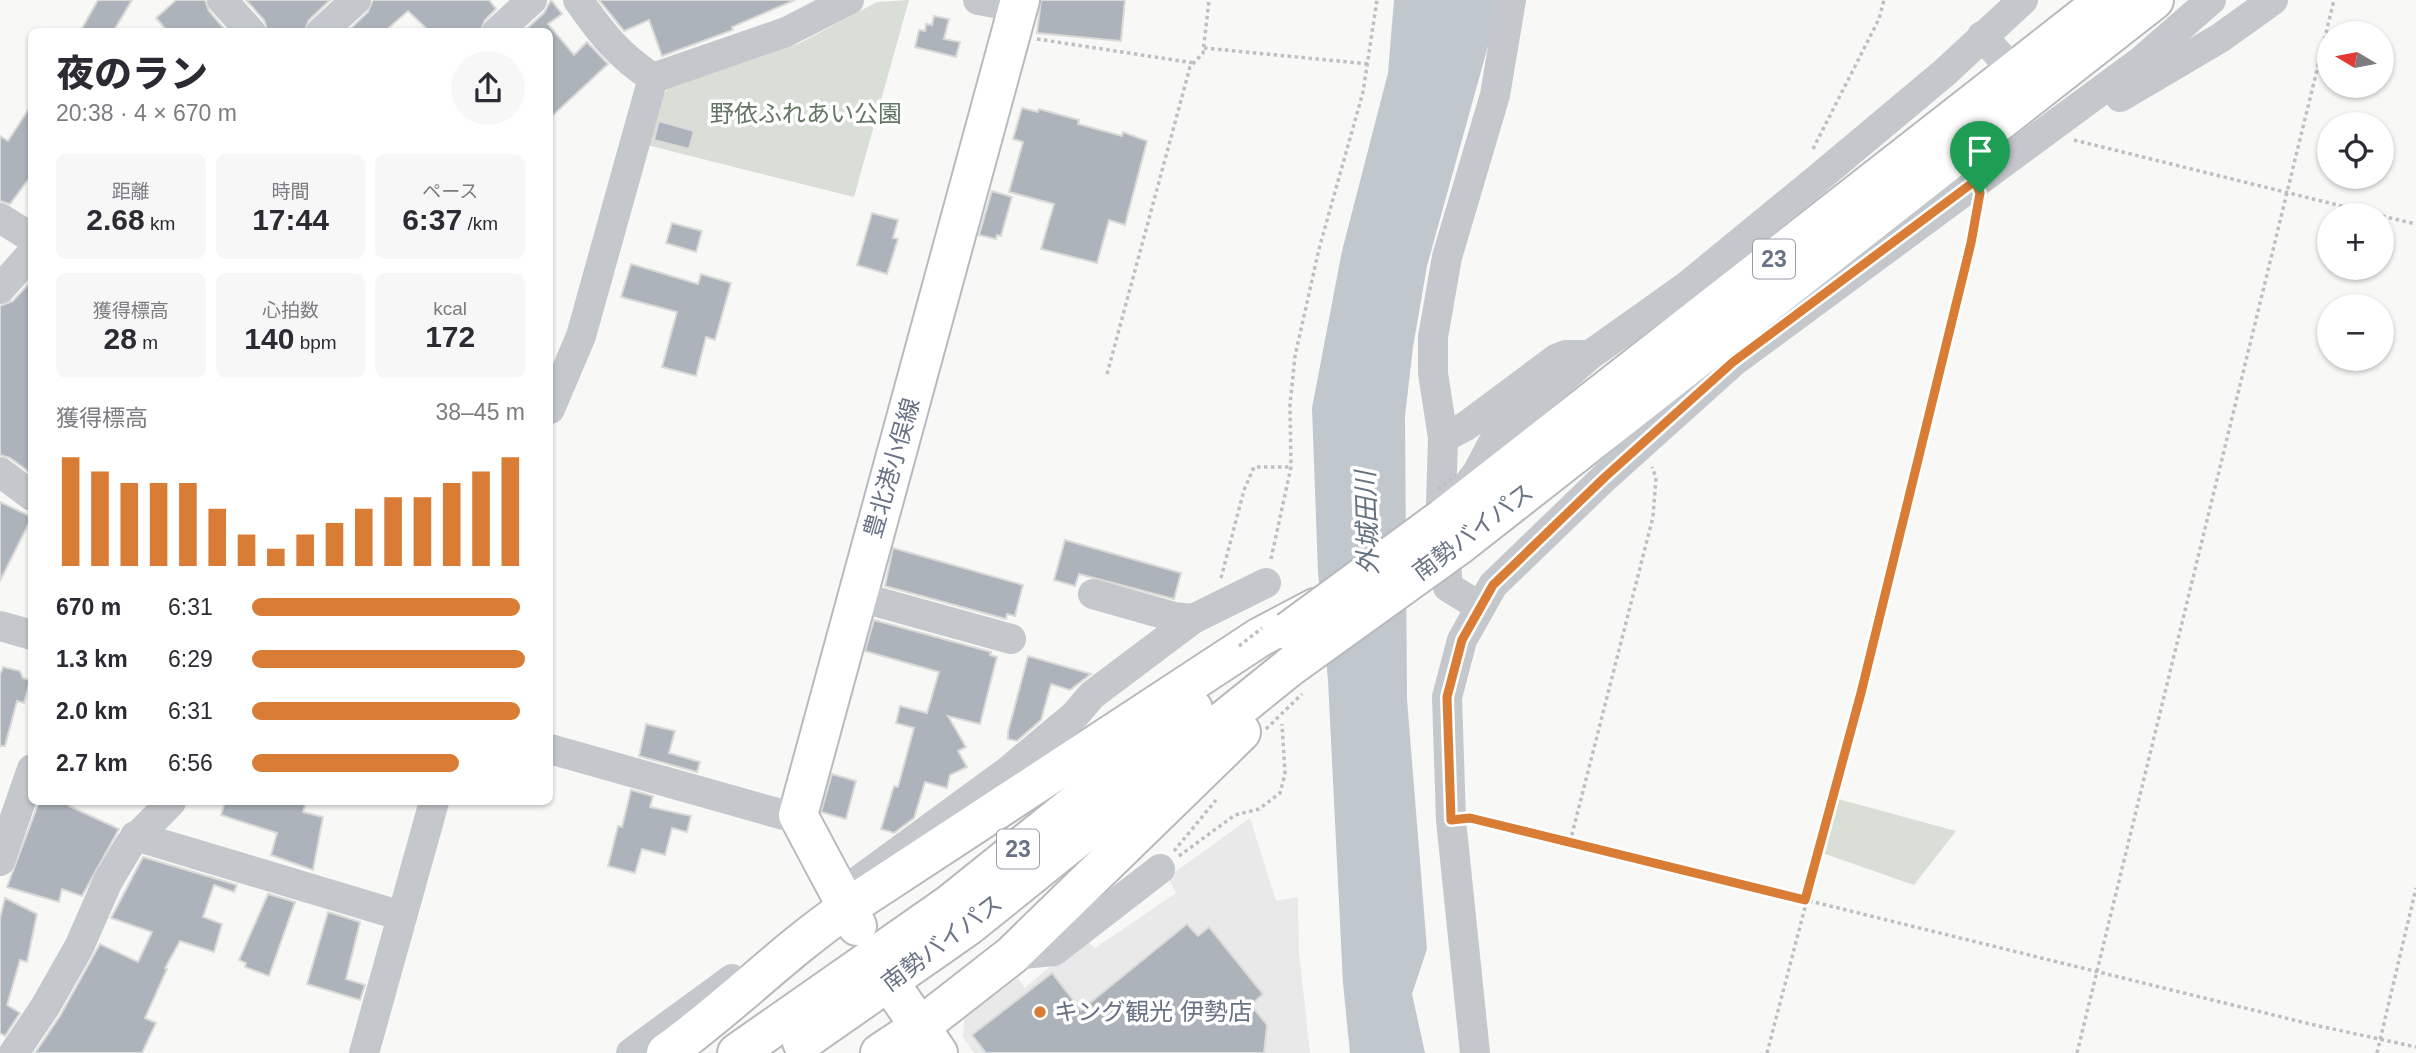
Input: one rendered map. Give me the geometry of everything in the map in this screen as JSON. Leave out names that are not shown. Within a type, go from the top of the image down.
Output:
[{"type":"main road","name":"南勢バイパス","points":[[1451,531],[2105,0]]},
{"type":"main road","name":"南勢バイパス","points":[[737,1053],[950,904],[1306,636],[1451,531],[2154,0]]},
{"type":"main road","name":"豊北港小俣線","points":[[799,815],[856,596],[1017,14]]},
{"type":"main road","name":"南勢バイパス","points":[[785,1053],[882,989],[968,926],[1306,636]]},
{"type":"main road","points":[[666,1053],[734,1001],[802,939],[1260,637],[1306,636],[1283,689],[1192,783],[1012,955],[930,1040],[880,1053]]},
{"type":"main road","points":[[799,815],[848,910]]},
{"type":"main road","points":[[898,995],[930,1040]]},
{"type":"street","points":[[222,0],[247,28]]},
{"type":"street","points":[[501,28],[532,0]]},
{"type":"street","points":[[578,0],[608,43],[627,61],[653,78]]},
{"type":"street","points":[[653,78],[786,33],[849,0]]},
{"type":"street","points":[[978,0],[1017,14]]},
{"type":"street","points":[[1479,606],[1448,587],[1441,505],[1443,438],[1431,354],[1438,298],[1495,95],[1511,0]]},
{"type":"street","points":[[1475,1053],[1451,820],[1447,697],[1462,640],[1479,606],[1508,568],[1733,362],[1975,181],[2050,116],[2141,61],[2211,0]]},
{"type":"street","points":[[2050,116],[2088,117],[2220,38],[2273,0]]},
{"type":"street","points":[[325,28],[354,1]]},
{"type":"street","points":[[1451,531],[1496,437],[1590,355],[1687,286],[1944,73],[1990,45],[2014,5]]},
{"type":"street","points":[[553,396],[562,352],[653,78]]},
{"type":"street","points":[[0,218],[28,236]]},
{"type":"street","points":[[0,289],[28,258]]},
{"type":"street","points":[[1443,438],[1466,426],[1556,359],[1566,355],[1590,355]]},
{"type":"street","points":[[0,472],[28,493]]},
{"type":"street","points":[[848,910],[1074,715],[1092,695],[1193,619],[1218,604],[1266,583]]},
{"type":"street","points":[[1093,594],[1174,618],[1193,619]]},
{"type":"street","points":[[856,596],[1011,639]]},
{"type":"street","points":[[0,626],[28,634]]},
{"type":"street","points":[[553,750],[784,815],[799,815]]},
{"type":"street","points":[[0,861],[28,780]]},
{"type":"street","points":[[10,1048],[72,959],[108,881],[135,836],[168,805]]},
{"type":"street","points":[[364,1053],[433,805]]},
{"type":"street","points":[[135,836],[402,916]]},
{"type":"street","points":[[1012,955],[1054,951],[1160,869]]},
{"type":"street","points":[[631,1053],[735,977],[802,939]]},
{"type":"path","points":[[1107,374],[1190,67],[1204,48],[1209,0]]},
{"type":"path","points":[[1266,583],[1290,467],[1290,405],[1301,325],[1369,65],[1377,0]]},
{"type":"path","points":[[1815,181],[1812,151],[1879,19],[1884,0]]},
{"type":"path","points":[[2077,1053],[2334,0]]},
{"type":"path","points":[[1017,14],[1194,63]]},
{"type":"path","points":[[1204,48],[1369,65]]},
{"type":"path","points":[[2050,116],[2077,143],[2326,203]]},
{"type":"path","points":[[1767,1053],[1861,693],[1971,243],[1980,193],[1975,181]]},
{"type":"path","points":[[2394,219],[2416,224]]},
{"type":"path","points":[[1570,842],[1653,517],[1656,478],[1645,442]]},
{"type":"path","points":[[1218,604],[1216,595],[1219,582],[1244,490],[1254,467],[1290,467]]},
{"type":"path","points":[[1160,869],[1235,816],[1259,809],[1280,793],[1284,774],[1282,724]]},
{"type":"path","points":[[1451,820],[1470,818],[2310,1024],[2416,1047]]},
{"type":"path","points":[[2376,1053],[2416,888]]},
{"type":"shaded area","points":[[1250,818],[1276,901],[1298,897],[1299,952],[1310,1053],[974,1053],[963,1037],[964,1019],[1018,978],[1025,988],[1083,938],[1095,948],[1176,893],[1168,877]]},
{"type":"green space","name":"野依ふれあい公園","points":[[909,0],[854,197],[647,145],[663,95],[668,88],[800,43],[877,2]]},
{"type":"green space","points":[[1838,799],[1956,831],[1914,885],[1822,853]]},
{"type":"water","name":"外城田川","points":[[1394,0],[1497,0],[1493,28],[1427,266],[1405,416],[1407,699],[1427,949],[1412,994],[1425,1053],[1350,1053],[1343,983],[1328,680],[1318,572],[1312,408],[1342,251],[1388,73]]},
{"type":"building","points":[[98,0],[132,0],[115,28],[82,28]]},
{"type":"building","points":[[176,0],[205,0],[209,11],[224,28],[165,28],[156,18]]},
{"type":"building","points":[[246,0],[330,0],[309,20],[306,28],[267,28],[264,20]]},
{"type":"building","points":[[373,0],[489,0],[496,9],[485,20],[482,28],[426,28],[408,11],[389,28],[351,28],[368,12]]},
{"type":"building","points":[[551,0],[562,14],[548,24],[551,28],[527,28],[544,13]]},
{"type":"building","points":[[599,0],[795,0],[732,27],[733,30],[662,56],[649,20],[624,31]]},
{"type":"building","points":[[1041,0],[1125,0],[1121,41],[1037,33]]},
{"type":"building","points":[[934,16],[949,19],[944,39],[960,42],[956,57],[915,47],[919,30],[925,31],[926,24],[932,25]]},
{"type":"building","points":[[553,30],[574,55],[587,42],[608,64],[553,115]]},
{"type":"building","points":[[1022,108],[1038,112],[1039,109],[1079,120],[1078,124],[1122,136],[1123,132],[1147,141],[1125,225],[1109,220],[1097,263],[1041,249],[1054,204],[1009,192],[1023,142],[1013,139]]},
{"type":"building","points":[[28,110],[28,180],[10,204],[0,201],[0,136],[8,141]]},
{"type":"building","points":[[659,121],[694,131],[689,149],[654,140]]},
{"type":"building","points":[[992,191],[1012,197],[1001,236],[997,235],[996,239],[979,235]]},
{"type":"building","points":[[872,213],[898,220],[893,238],[898,239],[887,274],[857,265]]},
{"type":"building","points":[[672,223],[702,231],[696,252],[666,243]]},
{"type":"building","points":[[631,264],[698,284],[701,274],[731,283],[715,340],[706,337],[696,376],[662,367],[677,312],[621,297]]},
{"type":"building","points":[[28,284],[28,471],[10,458],[0,455],[0,306],[13,301]]},
{"type":"building","points":[[0,502],[28,515],[28,525],[0,581]]},
{"type":"building","points":[[1065,540],[1181,573],[1174,599],[1079,574],[1075,586],[1054,580]]},
{"type":"building","points":[[893,548],[1023,585],[1015,616],[1007,614],[1006,619],[885,586]]},
{"type":"building","points":[[874,620],[991,652],[990,655],[997,657],[980,724],[948,716],[966,747],[958,751],[967,767],[950,775],[947,788],[925,782],[914,818],[894,833],[881,829],[894,786],[898,787],[914,728],[896,723],[900,706],[927,713],[939,672],[865,651]]},
{"type":"building","points":[[1028,656],[1091,674],[1070,690],[1051,684],[1041,720],[1017,741],[1008,739],[1008,732]]},
{"type":"building","points":[[3,667],[20,671],[23,678],[28,679],[24,703],[17,701],[5,746],[0,746],[0,675]]},
{"type":"building","points":[[646,724],[675,731],[669,753],[700,762],[697,772],[639,756]]},
{"type":"building","points":[[832,774],[856,781],[846,819],[821,812]]},
{"type":"building","points":[[631,790],[653,796],[650,807],[691,816],[687,832],[672,828],[665,855],[642,849],[635,873],[608,866],[618,826],[622,827]]},
{"type":"building","points":[[38,805],[70,805],[119,829],[82,896],[62,889],[59,902],[7,887]]},
{"type":"building","points":[[224,805],[305,805],[303,812],[323,817],[313,870],[271,855],[277,833],[221,815]]},
{"type":"building","points":[[143,857],[237,885],[234,892],[214,885],[203,917],[222,924],[214,952],[180,941],[165,968],[167,969],[145,1018],[156,1023],[142,1053],[35,1053],[60,1016],[100,944],[138,962],[152,932],[111,918]]},
{"type":"building","points":[[268,894],[295,902],[269,976],[245,967],[246,963],[239,960]]},
{"type":"building","points":[[5,898],[37,914],[27,962],[20,960],[7,1005],[20,1013],[5,1036],[0,1033],[0,918]]},
{"type":"building","points":[[328,912],[360,922],[346,979],[365,985],[360,1000],[307,984]]},
{"type":"building","points":[[1187,924],[1198,936],[1209,927],[1263,994],[1251,1005],[1267,1025],[1264,1053],[986,1053],[972,1035],[1052,973],[1081,1010]]},
{"type":"place","name":"キング観光 伊勢店","points":[[1040,1012]]},
{"type":"route","points":[[1975,181],[1980,193],[1979,211],[1861,693],[1805,900],[1470,818],[1451,820],[1447,697],[1462,640],[1493,585],[1605,477],[1733,362],[1975,181]]}]
